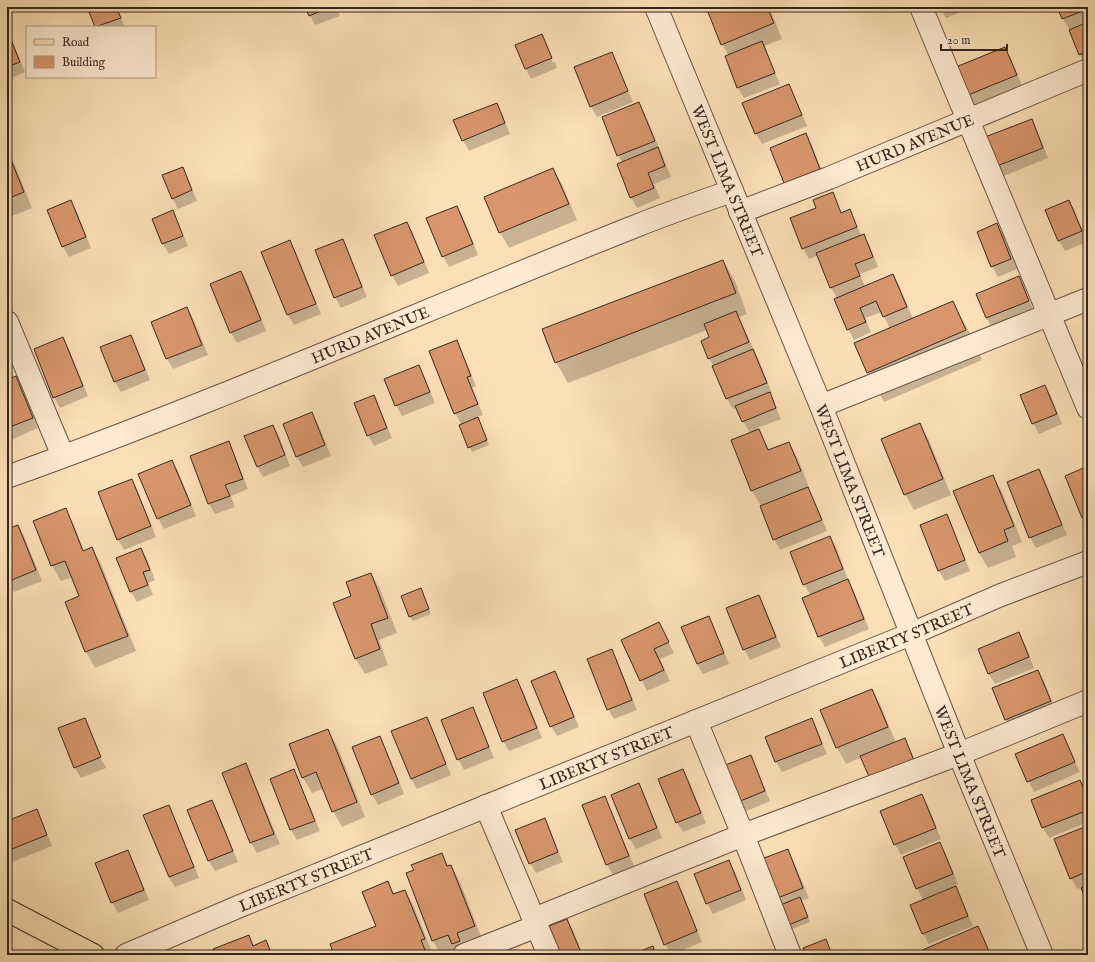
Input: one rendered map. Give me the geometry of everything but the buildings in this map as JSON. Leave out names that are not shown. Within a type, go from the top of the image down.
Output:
[{"type":"main road","points":[[7,910],[81,953]]},
{"type":"street","name":"WEST LIMA STREET","points":[[656,7],[821,406],[959,754],[1042,955]]},
{"type":"street","points":[[921,7],[1088,408]]},
{"type":"street","name":"HURD AVENUE","points":[[740,212],[829,178],[1088,70]]},
{"type":"street","name":"HURD AVENUE","points":[[7,477],[355,341],[638,225],[732,191]]},
{"type":"street","points":[[821,406],[1088,299]]},
{"type":"street","points":[[7,322],[63,456]]},
{"type":"street","name":"LIBERTY STREET","points":[[126,955],[240,906],[1088,562]]},
{"type":"street","points":[[464,955],[535,922],[743,835],[959,754],[1088,701]]},
{"type":"street","points":[[696,721],[790,955]]},
{"type":"street","points":[[486,806],[549,955]]}]
